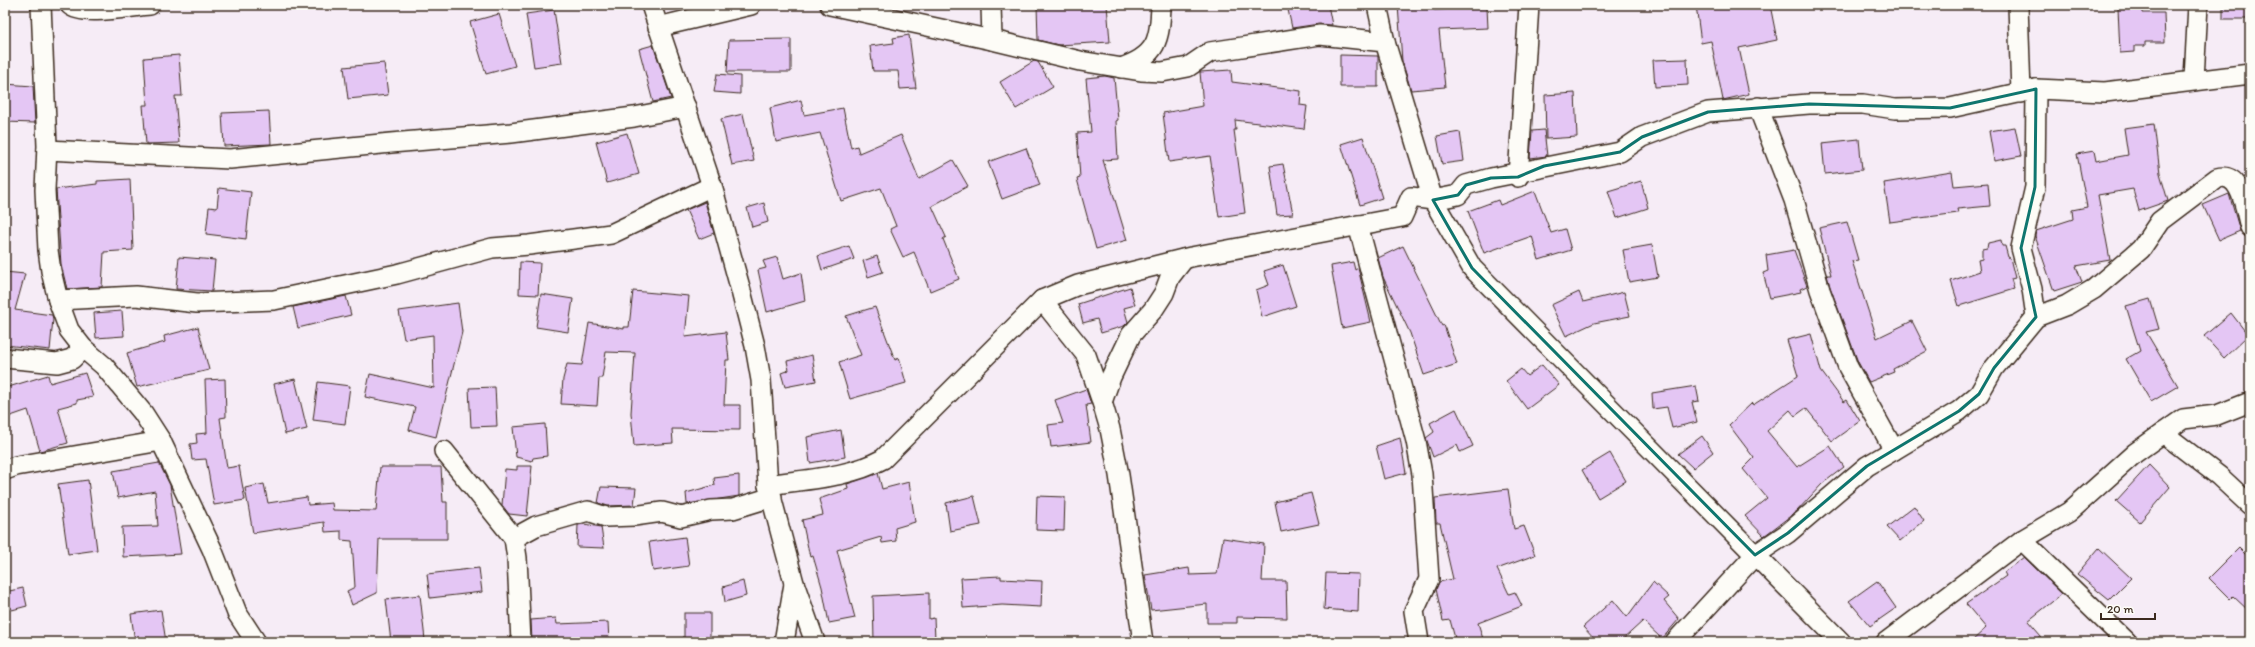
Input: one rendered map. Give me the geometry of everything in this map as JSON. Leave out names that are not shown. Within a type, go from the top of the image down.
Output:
[{"type":"street","points":[[150,5],[91,11],[74,8],[70,5],[41,10],[47,150],[45,190],[48,250],[51,271],[58,300],[69,330],[83,348],[104,366],[143,413],[161,441],[212,549],[237,613],[256,642]]},
{"type":"street","points":[[651,5],[712,186],[755,346],[761,380],[770,491],[794,583],[815,642]]},
{"type":"street","points":[[658,27],[751,5]]},
{"type":"street","points":[[830,5],[992,40],[1080,61],[1121,68],[1162,72],[1188,67],[1210,52],[1320,36],[1385,42]]},
{"type":"street","points":[[991,5],[992,40]]},
{"type":"street","points":[[1121,68],[1134,63],[1147,55],[1159,38],[1161,5]]},
{"type":"street","points":[[1377,5],[1385,42],[1433,200],[1472,268],[1841,642]]},
{"type":"street","points":[[1518,174],[1529,5]]},
{"type":"street","points":[[2018,5],[2029,92],[2035,187],[2021,248],[2032,288],[2036,318]]},
{"type":"street","points":[[2194,79],[2198,5]]},
{"type":"street","points":[[514,538],[536,526],[588,511],[606,517],[634,516],[662,512],[681,517],[711,510],[733,509],[770,491],[867,468],[883,460],[1042,300],[1078,285],[1184,259],[1402,217],[1411,197],[1433,200],[1458,195],[1466,185],[1498,176],[1518,174],[1544,166],[1620,152],[1642,137],[1708,112],[1758,107],[1863,104],[1895,109],[1950,108],[2029,92],[2104,92],[2194,79],[2250,74]]},
{"type":"street","points":[[47,150],[230,159],[511,133],[634,117],[686,107]]},
{"type":"street","points":[[1758,107],[1794,200],[1820,290],[1848,367],[1894,450]]},
{"type":"street","points":[[1674,642],[1754,555],[1788,533],[1867,466],[1959,412],[1979,394],[1994,368],[2036,318],[2067,304],[2094,289],[2141,249],[2160,221],[2217,178],[2224,176],[2230,177],[2238,185],[2250,227]]},
{"type":"street","points":[[58,300],[136,296],[197,304],[274,300],[398,274],[492,248],[529,245],[611,234],[712,186]]},
{"type":"street","points":[[1358,225],[1407,406],[1422,474],[1429,579],[1414,611],[1419,642]]},
{"type":"street","points":[[1102,402],[1111,377],[1131,335],[1153,310],[1164,293],[1170,277],[1184,259]]},
{"type":"street","points":[[1042,300],[1086,355],[1110,429],[1119,475],[1143,642]]},
{"type":"street","points":[[5,358],[57,363],[72,359],[83,348]]},
{"type":"street","points":[[1886,642],[2022,540],[2069,512],[2135,453],[2183,419],[2217,414],[2250,402]]},
{"type":"street","points":[[2163,433],[2219,476],[2250,505]]},
{"type":"street","points":[[5,470],[16,466],[161,441]]},
{"type":"street","points":[[444,451],[514,538],[517,558],[521,642]]},
{"type":"street","points":[[2022,540],[2127,642]]},
{"type":"street","points":[[784,642],[794,583]]},
{"type":"highlighted area","points":[[2036,89],[2035,187],[2021,248],[2036,317],[1994,368],[1979,394],[1959,411],[1867,466],[1788,533],[1755,555],[1472,268],[1433,200],[1458,195],[1466,185],[1491,178],[1518,177],[1544,166],[1620,152],[1642,137],[1708,112],[1809,104],[1950,108]]},
{"type":"building","points":[[1037,5],[1107,5],[1110,42],[1058,45],[1038,40]]},
{"type":"building","points":[[1287,5],[1328,5],[1332,25],[1319,24],[1292,28]]},
{"type":"building","points":[[1398,5],[1434,5],[1434,10],[1487,8],[1488,28],[1439,30],[1445,87],[1411,90],[1402,61]]},
{"type":"building","points":[[1696,5],[1770,5],[1777,40],[1739,48],[1749,94],[1723,100],[1711,41],[1701,43]]},
{"type":"building","points":[[2223,5],[2250,5],[2250,19],[2223,19]]},
{"type":"building","points":[[2143,7],[2143,13],[2164,13],[2165,42],[2145,42],[2145,46],[2134,46],[2134,52],[2120,53],[2118,8]]},
{"type":"building","points":[[554,10],[562,63],[534,67],[526,14]]},
{"type":"building","points":[[499,14],[515,66],[486,74],[470,22]]},
{"type":"building","points":[[909,35],[916,88],[900,89],[898,71],[873,71],[870,46],[894,43],[893,38]]},
{"type":"building","points":[[791,39],[791,72],[727,72],[729,40]]},
{"type":"building","points":[[653,45],[671,98],[653,102],[639,49]]},
{"type":"building","points":[[179,55],[182,96],[175,96],[179,143],[146,144],[143,105],[147,105],[144,58]]},
{"type":"building","points":[[1340,55],[1378,56],[1378,87],[1340,87]]},
{"type":"building","points":[[1687,59],[1688,85],[1655,87],[1653,60]]},
{"type":"building","points":[[1034,61],[1038,62],[1053,87],[1016,109],[1000,82]]},
{"type":"building","points":[[384,63],[388,95],[348,99],[344,67]]},
{"type":"building","points":[[1231,70],[1232,82],[1301,91],[1300,105],[1307,106],[1304,129],[1235,120],[1236,130],[1234,130],[1245,213],[1219,217],[1210,156],[1169,162],[1163,113],[1203,106],[1200,72]]},
{"type":"building","points":[[717,74],[740,76],[740,94],[714,92]]},
{"type":"building","points":[[1105,76],[1114,78],[1118,120],[1116,121],[1118,159],[1103,160],[1127,240],[1096,249],[1077,179],[1080,178],[1077,133],[1091,132],[1086,78]]},
{"type":"building","points":[[5,84],[33,86],[35,123],[5,122]]},
{"type":"building","points":[[1575,93],[1577,137],[1546,139],[1545,95]]},
{"type":"building","points":[[801,100],[804,115],[843,108],[851,148],[857,146],[859,153],[901,135],[919,179],[953,160],[968,186],[932,206],[946,237],[943,239],[959,279],[930,291],[914,252],[903,257],[890,229],[896,226],[881,188],[841,201],[820,133],[776,142],[770,108]]},
{"type":"building","points":[[269,111],[271,144],[224,146],[222,113]]},
{"type":"building","points":[[743,114],[754,161],[732,165],[721,119]]},
{"type":"building","points":[[2154,124],[2160,173],[2168,201],[2139,211],[2133,189],[2098,195],[2110,260],[2076,266],[2082,282],[2054,291],[2035,236],[2036,231],[2073,219],[2072,210],[2087,207],[2077,154],[2094,151],[2096,161],[2128,155],[2124,128]]},
{"type":"building","points":[[2015,127],[2021,156],[1994,161],[1989,131]]},
{"type":"building","points":[[1544,130],[1547,156],[1530,158],[1532,131]]},
{"type":"building","points":[[1460,132],[1464,161],[1442,164],[1437,136]]},
{"type":"building","points":[[627,133],[639,174],[607,183],[596,142]]},
{"type":"building","points":[[1363,137],[1382,198],[1360,205],[1341,144]]},
{"type":"building","points":[[1859,139],[1862,170],[1825,174],[1822,143]]},
{"type":"building","points":[[1026,148],[1040,185],[1002,199],[988,162]]},
{"type":"building","points":[[1283,164],[1293,214],[1277,215],[1270,166]]},
{"type":"building","points":[[1952,172],[1954,186],[1988,183],[1990,206],[1957,209],[1958,213],[1890,222],[1884,183]]},
{"type":"building","points":[[130,179],[133,250],[104,252],[102,287],[67,289],[61,264],[56,189],[97,184],[97,181]]},
{"type":"building","points":[[1641,181],[1648,208],[1617,218],[1608,191]]},
{"type":"building","points":[[219,188],[251,192],[246,239],[206,234],[209,207],[217,208]]},
{"type":"building","points":[[1535,191],[1551,233],[1565,229],[1571,250],[1539,260],[1532,236],[1484,253],[1468,211],[1498,200],[1500,205]]},
{"type":"building","points":[[2229,194],[2240,231],[2219,240],[2203,205]]},
{"type":"building","points":[[705,202],[714,233],[699,239],[686,210]]},
{"type":"building","points":[[764,203],[768,222],[752,227],[747,208]]},
{"type":"building","points":[[1847,222],[1858,260],[1852,261],[1877,338],[1912,321],[1927,351],[1893,369],[1894,372],[1869,382],[1858,362],[1830,287],[1827,275],[1831,275],[1819,228]]},
{"type":"building","points":[[2001,240],[2002,246],[2005,246],[2008,257],[2010,258],[2015,278],[2011,279],[2014,289],[1959,306],[1951,281],[1980,271],[1978,260],[1982,259],[1982,249],[1987,248],[1988,243]]},
{"type":"building","points":[[1652,245],[1658,277],[1629,282],[1623,250]]},
{"type":"building","points":[[849,246],[854,259],[822,270],[818,256]]},
{"type":"building","points":[[1403,246],[1442,326],[1444,325],[1457,364],[1424,375],[1410,333],[1383,277],[1378,258]]},
{"type":"building","points":[[1794,250],[1807,286],[1800,289],[1801,292],[1770,298],[1763,273],[1768,271],[1766,255]]},
{"type":"building","points":[[877,256],[883,272],[868,277],[863,261]]},
{"type":"building","points":[[179,257],[215,260],[212,291],[176,289]]},
{"type":"building","points":[[777,257],[783,279],[801,273],[805,301],[767,312],[758,270],[766,268],[763,261]]},
{"type":"building","points":[[520,262],[540,263],[538,295],[519,294]]},
{"type":"building","points":[[1353,262],[1355,270],[1358,268],[1371,322],[1342,328],[1331,266]]},
{"type":"building","points":[[1283,265],[1296,306],[1262,317],[1256,290],[1269,285],[1264,271]]},
{"type":"building","points":[[5,272],[25,274],[15,310],[52,315],[53,319],[50,350],[5,345]]},
{"type":"building","points":[[1130,287],[1135,305],[1124,308],[1128,322],[1124,326],[1101,333],[1097,319],[1083,323],[1078,304]]},
{"type":"building","points":[[633,291],[689,296],[685,337],[726,332],[729,360],[726,360],[724,405],[740,405],[740,430],[672,429],[673,443],[634,446],[631,413],[635,353],[606,352],[602,378],[599,378],[597,406],[561,404],[563,379],[567,364],[582,365],[589,323],[624,329],[624,327],[629,327]]},
{"type":"building","points":[[1579,292],[1583,302],[1624,292],[1630,316],[1594,323],[1566,336],[1551,305]]},
{"type":"building","points":[[541,294],[573,299],[568,332],[536,327]]},
{"type":"building","points":[[346,296],[351,315],[298,328],[293,307]]},
{"type":"building","points":[[2150,299],[2159,329],[2146,332],[2178,386],[2151,402],[2126,359],[2140,351],[2126,306]]},
{"type":"building","points":[[458,303],[462,332],[436,437],[409,430],[415,407],[365,397],[370,374],[434,388],[433,335],[404,339],[399,311]]},
{"type":"building","points":[[875,307],[895,360],[899,358],[906,383],[850,399],[839,362],[861,355],[846,316]]},
{"type":"building","points":[[122,311],[124,336],[96,338],[94,313]]},
{"type":"building","points":[[2231,313],[2248,335],[2224,358],[2204,336]]},
{"type":"building","points":[[198,327],[209,370],[137,387],[127,353],[165,342],[164,336]]},
{"type":"building","points":[[1811,334],[1821,371],[1844,402],[1847,400],[1860,421],[1832,441],[1806,408],[1795,416],[1790,410],[1767,431],[1797,467],[1830,446],[1844,467],[1822,484],[1797,511],[1764,536],[1745,516],[1767,498],[1743,469],[1754,458],[1729,425],[1752,403],[1753,405],[1798,376],[1787,340]]},
{"type":"building","points":[[812,355],[816,381],[785,387],[781,373],[789,370],[787,361]]},
{"type":"building","points":[[1542,365],[1559,385],[1527,409],[1506,381],[1521,369],[1527,376]]},
{"type":"building","points":[[85,373],[93,397],[77,400],[77,403],[58,408],[68,443],[40,451],[28,410],[5,418],[5,388],[48,375],[50,383]]},
{"type":"building","points":[[225,379],[226,417],[220,418],[227,468],[239,466],[245,500],[214,505],[206,459],[192,460],[190,444],[197,443],[196,434],[207,433],[205,380]]},
{"type":"building","points":[[295,379],[307,429],[285,434],[274,384]]},
{"type":"building","points":[[318,382],[350,386],[345,424],[313,420]]},
{"type":"building","points":[[1696,386],[1699,401],[1692,402],[1697,422],[1672,428],[1667,407],[1653,409],[1652,393]]},
{"type":"building","points":[[495,387],[497,426],[471,427],[469,388]]},
{"type":"building","points":[[1086,389],[1091,404],[1086,405],[1091,442],[1051,447],[1048,425],[1063,423],[1055,400]]},
{"type":"building","points":[[1456,409],[1473,446],[1460,452],[1457,445],[1433,457],[1426,438],[1434,432],[1430,423]]},
{"type":"building","points":[[545,424],[547,456],[533,458],[532,461],[516,457],[513,427]]},
{"type":"building","points":[[841,430],[845,457],[810,463],[807,437]]},
{"type":"building","points":[[1702,436],[1713,452],[1693,468],[1678,454]]},
{"type":"building","points":[[1400,438],[1406,473],[1384,479],[1376,446]]},
{"type":"building","points":[[1610,453],[1626,481],[1598,498],[1582,470]]},
{"type":"building","points":[[159,463],[170,485],[181,554],[123,557],[122,527],[158,526],[155,491],[118,498],[113,471]]},
{"type":"building","points":[[2149,465],[2170,487],[2140,522],[2116,501]]},
{"type":"building","points":[[517,466],[532,466],[527,516],[509,514],[502,505],[505,469],[517,470]]},
{"type":"building","points":[[380,467],[441,467],[443,502],[447,502],[447,539],[379,539],[377,593],[352,605],[347,591],[355,587],[352,541],[341,540],[341,531],[325,532],[324,522],[253,533],[245,488],[264,484],[268,503],[307,497],[308,505],[332,503],[333,510],[376,511]]},
{"type":"building","points":[[878,473],[882,489],[909,482],[915,522],[895,528],[896,541],[882,543],[881,537],[837,550],[855,618],[829,623],[822,587],[813,556],[810,557],[802,520],[823,515],[819,499],[848,489],[847,484]]},
{"type":"building","points":[[739,475],[739,496],[687,504],[686,493],[715,485],[714,478]]},
{"type":"building","points":[[88,480],[97,550],[68,554],[58,484]]},
{"type":"building","points":[[601,487],[636,488],[634,505],[608,506],[598,503]]},
{"type":"building","points":[[1508,489],[1514,529],[1524,526],[1535,555],[1497,569],[1509,594],[1515,592],[1522,606],[1478,623],[1484,642],[1456,642],[1450,620],[1443,621],[1436,589],[1439,582],[1453,579],[1440,523],[1436,523],[1435,498]]},
{"type":"building","points":[[1311,493],[1319,524],[1281,532],[1275,502]]},
{"type":"building","points":[[974,496],[981,525],[950,531],[946,503]]},
{"type":"building","points":[[1037,496],[1065,497],[1064,531],[1036,530]]},
{"type":"building","points":[[1914,506],[1924,521],[1900,541],[1887,527]]},
{"type":"building","points":[[584,524],[601,527],[604,548],[577,547],[578,525]]},
{"type":"building","points":[[685,537],[689,566],[653,571],[649,542]]},
{"type":"building","points":[[1223,538],[1264,544],[1262,581],[1286,581],[1287,618],[1237,617],[1237,623],[1207,623],[1207,604],[1151,610],[1145,575],[1189,568],[1190,575],[1217,574]]},
{"type":"building","points":[[2099,548],[2131,578],[2109,600],[2077,574]]},
{"type":"building","points":[[2239,548],[2250,559],[2250,612],[2233,596],[2230,599],[2209,578]]},
{"type":"building","points":[[2024,557],[2062,594],[2028,621],[2041,636],[2033,642],[1971,642],[1986,628],[1966,604],[2006,576],[2004,572]]},
{"type":"building","points":[[479,568],[482,592],[430,598],[427,574]]},
{"type":"building","points":[[1326,573],[1359,574],[1358,612],[1324,609]]},
{"type":"building","points":[[1001,576],[1001,579],[1042,581],[1041,607],[1002,605],[963,608],[961,578]]},
{"type":"building","points":[[743,581],[746,596],[725,602],[723,587]]},
{"type":"building","points":[[1877,581],[1896,608],[1870,626],[1849,601]]},
{"type":"building","points":[[1653,582],[1669,597],[1664,601],[1679,619],[1662,639],[1643,621],[1620,642],[1597,642],[1583,627],[1613,600],[1627,617]]},
{"type":"building","points":[[23,588],[27,606],[12,610],[11,607],[5,608],[5,592]]},
{"type":"building","points":[[929,593],[929,619],[934,618],[935,639],[874,641],[873,596]]},
{"type":"building","points":[[420,595],[425,640],[391,642],[386,599]]},
{"type":"building","points":[[161,610],[166,642],[135,642],[131,614]]},
{"type":"building","points":[[684,613],[710,613],[710,642],[684,642]]},
{"type":"building","points":[[556,618],[557,624],[608,622],[609,642],[532,642],[531,620]]}]
